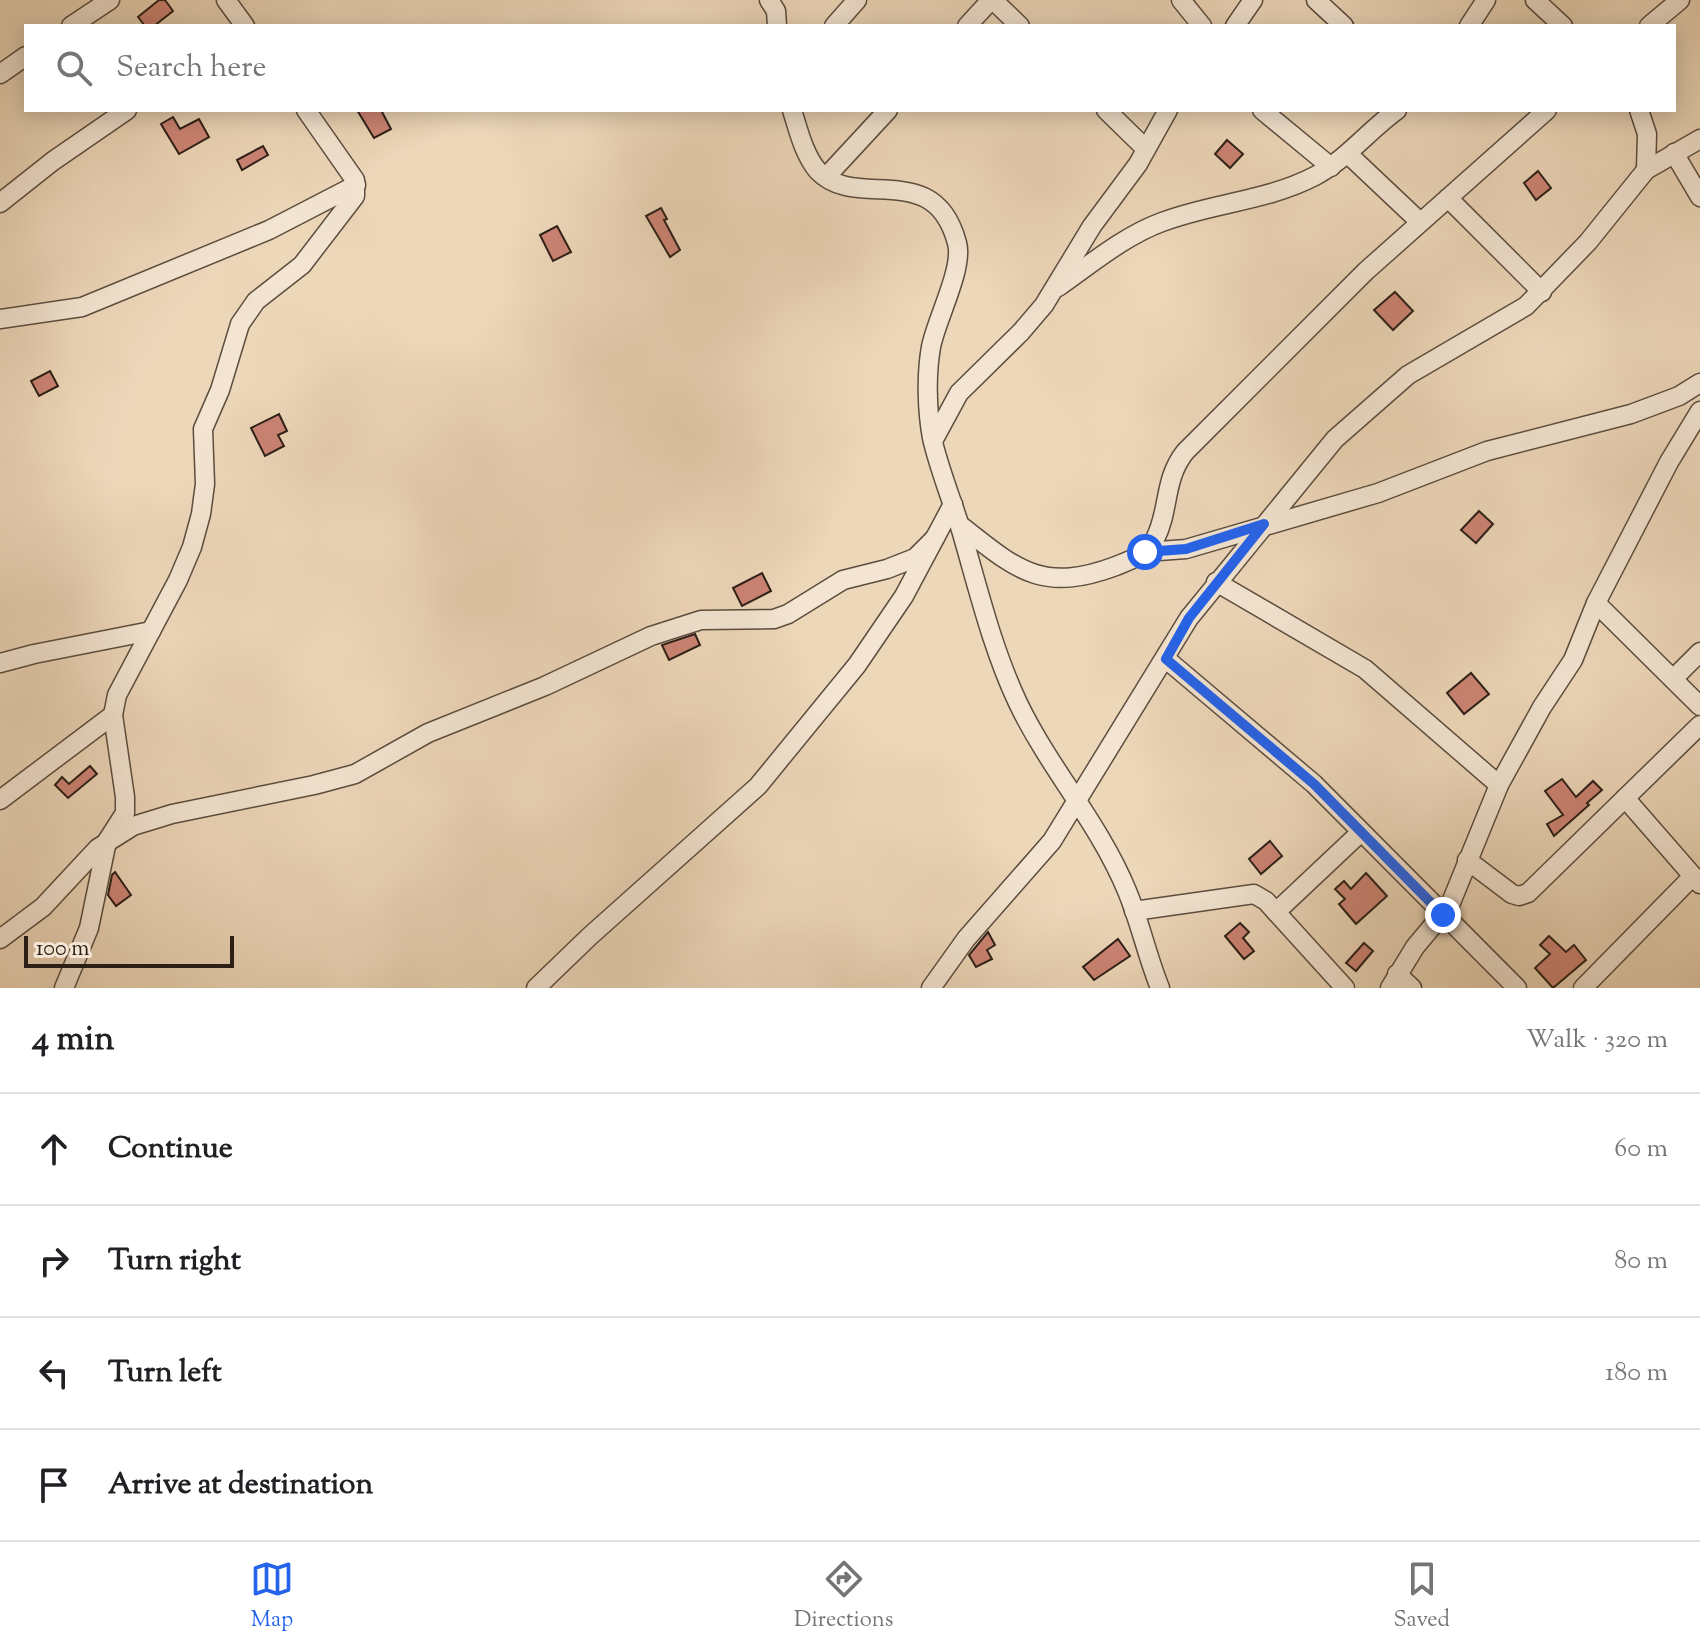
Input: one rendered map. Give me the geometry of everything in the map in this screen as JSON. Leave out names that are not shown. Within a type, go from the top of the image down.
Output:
[{"type":"street","points":[[74,24],[110,0]]},
{"type":"street","points":[[226,0],[244,24]]},
{"type":"street","points":[[769,0],[776,11],[777,24]]},
{"type":"street","points":[[836,24],[857,0]]},
{"type":"street","points":[[969,24],[992,0],[1018,24]]},
{"type":"street","points":[[1181,0],[1200,24]]},
{"type":"street","points":[[1236,24],[1253,0]]},
{"type":"street","points":[[1316,0],[1342,24]]},
{"type":"street","points":[[1470,24],[1486,0]]},
{"type":"street","points":[[1535,0],[1561,24]]},
{"type":"street","points":[[1651,24],[1680,0]]},
{"type":"street","points":[[0,74],[24,57]]},
{"type":"street","points":[[0,203],[53,161],[124,112]]},
{"type":"street","points":[[64,988],[89,928],[107,841],[125,813],[113,715],[117,695],[192,547],[205,484],[203,429],[220,390],[240,324],[256,301],[302,265],[355,196],[356,185],[307,112]]},
{"type":"street","points":[[793,112],[807,153],[818,171],[852,187],[902,190],[925,196],[936,205],[958,244],[958,261],[930,357],[933,441],[991,634],[1017,702],[1045,753],[1107,850],[1134,911],[1160,988]]},
{"type":"street","points":[[826,177],[886,112]]},
{"type":"street","points":[[1108,112],[1146,149]]},
{"type":"street","points":[[933,441],[959,393],[1036,316],[1092,226],[1132,173],[1167,112]]},
{"type":"street","points":[[1264,112],[1331,167]]},
{"type":"street","points":[[1053,291],[1121,243],[1160,222],[1290,187],[1331,167],[1395,112]]},
{"type":"street","points":[[1145,552],[1154,543],[1175,465],[1185,452],[1366,271],[1545,112]]},
{"type":"street","points":[[1640,112],[1647,134],[1646,170]]},
{"type":"street","points":[[931,988],[966,939],[1052,841],[1189,618],[1335,439],[1408,375],[1526,306],[1588,242],[1646,170],[1700,139]]},
{"type":"street","points":[[1674,153],[1700,197]]},
{"type":"street","points":[[1348,154],[1420,222]]},
{"type":"street","points":[[0,319],[82,307],[269,230],[356,185]]},
{"type":"street","points":[[1448,198],[1542,292]]},
{"type":"street","points":[[960,525],[1021,570],[1036,576],[1064,579],[1096,573],[1145,552],[1186,549],[1378,493],[1487,451],[1631,414],[1679,396],[1700,383]]},
{"type":"street","points":[[1412,988],[1394,981],[1415,947],[1450,905],[1499,785],[1542,707],[1573,660],[1596,603],[1697,423]]},
{"type":"street","points":[[536,988],[758,786],[857,665],[904,596],[953,504]]},
{"type":"street","points":[[0,939],[43,907],[98,848],[133,826],[172,814],[355,774],[428,733],[545,686],[651,636],[701,620],[774,619],[788,614],[843,580],[915,558],[935,538]]},
{"type":"street","points":[[1216,582],[1365,669],[1499,785]]},
{"type":"street","points":[[1596,603],[1700,706]]},
{"type":"street","points":[[0,663],[151,631]]},
{"type":"street","points":[[1673,679],[1700,652]]},
{"type":"street","points":[[1166,659],[1314,784],[1517,988]]},
{"type":"street","points":[[0,800],[113,715]]},
{"type":"street","points":[[1467,860],[1512,894],[1519,896],[1528,893],[1700,725]]},
{"type":"street","points":[[1583,988],[1697,880],[1625,798]]},
{"type":"street","points":[[1276,912],[1361,832]]},
{"type":"street","points":[[1134,911],[1248,893],[1261,897],[1345,988]]},
{"type":"building","points":[[159,0],[165,0],[173,11],[157,24],[143,24],[138,17]]},
{"type":"building","points":[[358,112],[382,112],[391,129],[374,138]]},
{"type":"building","points":[[173,117],[180,129],[199,119],[209,137],[179,154],[161,124]]},
{"type":"building","points":[[1227,140],[1243,154],[1230,168],[1215,154]]},
{"type":"building","points":[[263,146],[268,155],[242,170],[237,160]]},
{"type":"building","points":[[1538,171],[1551,188],[1536,200],[1524,183]]},
{"type":"building","points":[[661,208],[680,250],[670,257],[646,216]]},
{"type":"building","points":[[557,226],[571,252],[553,261],[540,235]]},
{"type":"building","points":[[1395,292],[1413,311],[1393,330],[1374,310]]},
{"type":"building","points":[[50,371],[58,386],[39,396],[31,381]]},
{"type":"building","points":[[279,414],[287,431],[278,435],[284,446],[265,456],[251,428]]},
{"type":"building","points":[[1479,511],[1493,524],[1476,543],[1461,530]]},
{"type":"building","points":[[762,573],[771,591],[742,606],[733,588]]},
{"type":"building","points":[[695,634],[700,645],[669,660],[662,645]]},
{"type":"building","points":[[1471,673],[1489,694],[1464,714],[1447,693]]},
{"type":"building","points":[[90,766],[97,774],[68,798],[55,785],[62,777],[69,784]]},
{"type":"building","points":[[1562,779],[1576,797],[1593,781],[1602,790],[1554,836],[1547,824],[1563,815],[1545,791]]},
{"type":"building","points":[[1270,841],[1282,856],[1261,874],[1249,859]]},
{"type":"building","points":[[115,872],[131,895],[116,906],[108,895]]},
{"type":"building","points":[[1366,873],[1387,896],[1356,924],[1339,904],[1345,899],[1335,889],[1344,881],[1351,889]]},
{"type":"building","points":[[1240,923],[1249,932],[1243,938],[1254,951],[1244,959],[1225,936]]},
{"type":"building","points":[[988,932],[995,945],[987,950],[992,959],[976,967],[969,955]]},
{"type":"building","points":[[1549,936],[1566,952],[1574,945],[1586,960],[1553,988],[1535,968],[1550,954],[1540,945]]},
{"type":"building","points":[[1118,939],[1130,956],[1094,980],[1083,967]]},
{"type":"building","points":[[1364,943],[1373,951],[1356,971],[1346,963]]},
{"type":"route","points":[[1145,552],[1186,549],[1264,524],[1189,618],[1166,659],[1314,784],[1443,915]]}]
